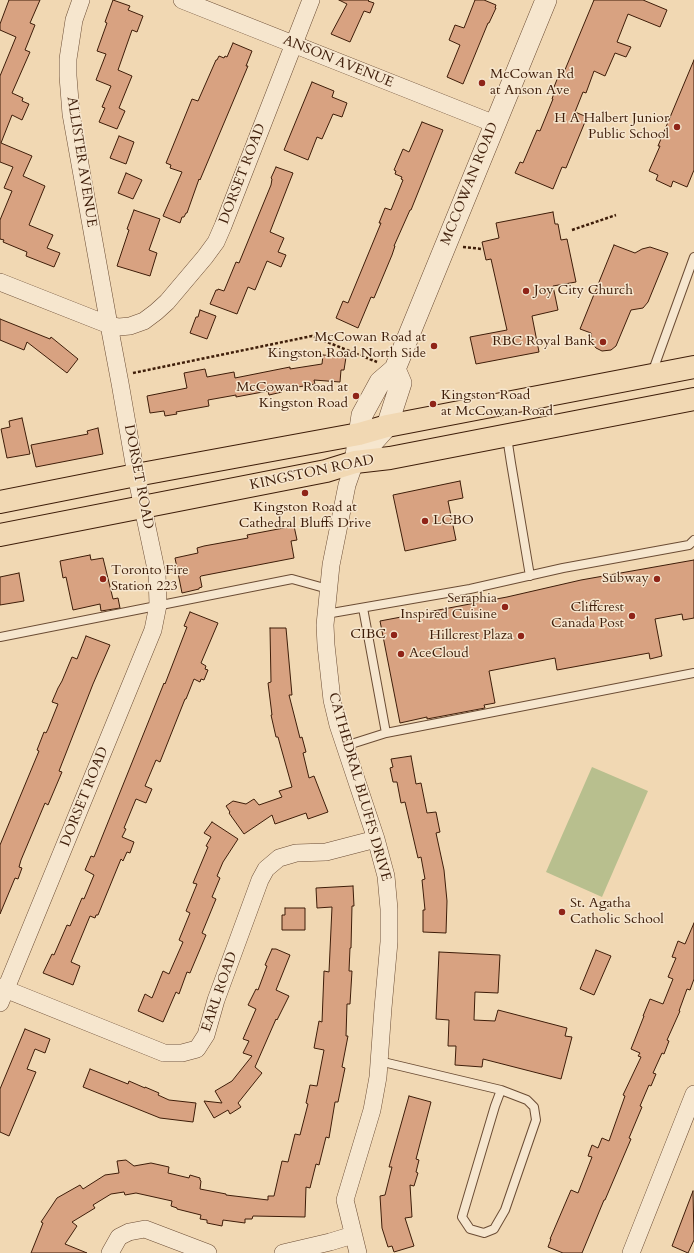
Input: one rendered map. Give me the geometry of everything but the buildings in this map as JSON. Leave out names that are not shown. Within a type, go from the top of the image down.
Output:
[{"type":"main road","name":"KINGSTON ROAD","points":[[0,502],[358,434],[387,426],[651,376],[694,366]]},
{"type":"main road","name":"KINGSTON ROAD","points":[[0,535],[326,471],[355,462],[390,458],[693,401]]},
{"type":"street","name":"ALLISTER AVENUE","points":[[81,0],[74,20],[68,59],[69,93],[71,114],[108,325]]},
{"type":"street","name":"ANSON AVENUE","points":[[182,0],[495,124]]},
{"type":"street","name":"DORSET ROAD","points":[[2,993],[153,630],[158,605],[157,574],[136,475],[119,376],[108,325],[119,327],[130,326],[144,320],[156,312],[172,297],[216,242],[310,0]]},
{"type":"street","name":"MCCOWAN ROAD","points":[[355,462],[362,415],[380,382],[395,369],[546,0]]},
{"type":"street","points":[[0,282],[108,325]]},
{"type":"street","points":[[355,462],[387,426],[401,383],[395,369]]},
{"type":"street","name":"CATHEDRAL BLUFFS DRIVE","points":[[355,462],[347,485],[331,565],[326,614],[326,645],[332,700],[338,725],[376,839],[386,876],[390,909],[389,942],[378,1077],[372,1110],[345,1200],[358,1253]]},
{"type":"street","name":"EARL ROAD","points":[[2,993],[164,1053],[182,1053],[196,1049],[206,1035],[216,1000],[260,880],[266,869],[279,858],[296,853],[326,852],[376,839]]},
{"type":"street","points":[[631,1253],[694,1094]]},
{"type":"street","points":[[110,1253],[119,1237],[129,1232],[145,1229],[208,1253]]},
{"type":"street","points":[[283,1253],[353,1235]]},
{"type":"lane","points":[[651,376],[694,257]]},
{"type":"lane","points":[[507,436],[510,464],[530,576]]},
{"type":"lane","points":[[326,614],[470,589],[563,568],[689,545],[694,540]]},
{"type":"lane","points":[[0,637],[292,579],[328,589]]},
{"type":"lane","points":[[364,608],[386,733]]},
{"type":"lane","points":[[345,746],[386,733],[694,673]]},
{"type":"lane","points":[[379,1061],[501,1090],[527,1100],[534,1107],[536,1120],[504,1210],[494,1229],[484,1233],[470,1229],[462,1217],[501,1090]]},
{"type":"path","points":[[572,230],[616,215]]},
{"type":"path","points":[[119,376],[312,336],[395,369]]},
{"type":"green space","points":[[592,767],[648,791],[602,897],[546,872]]},
{"type":"place","name":"McCowan Rd at Anson Ave","points":[[482,83]]},
{"type":"place","name":"H A Halbert Junior Public School","points":[[677,127]]},
{"type":"place","name":"Joy City Church","points":[[526,291]]},
{"type":"place","name":"RBC Royal Bank","points":[[603,342]]},
{"type":"place","name":"McCowan Road at Kingston Road North Side","points":[[434,346]]},
{"type":"place","name":"McCowan Road at Kingston Road","points":[[356,396]]},
{"type":"place","name":"Kingston Road at McCowan Road","points":[[433,404]]},
{"type":"place","name":"Kingston Road at Cathedral Bluffs Drive","points":[[305,493]]},
{"type":"place","name":"LCBO","points":[[425,521]]},
{"type":"place","name":"Toronto Fire Station 223","points":[[103,579]]},
{"type":"place","name":"Subway","points":[[657,579]]},
{"type":"place","name":"Seraphia Inspired Cuisine","points":[[505,607]]},
{"type":"place","name":"Cliffcrest Canada Post","points":[[632,616]]},
{"type":"place","name":"CIBC","points":[[394,635]]},
{"type":"place","name":"Hillcrest Plaza","points":[[521,636]]},
{"type":"place","name":"AceCloud","points":[[401,654]]},
{"type":"place","name":"St. Agatha Catholic School","points":[[562,912]]}]
